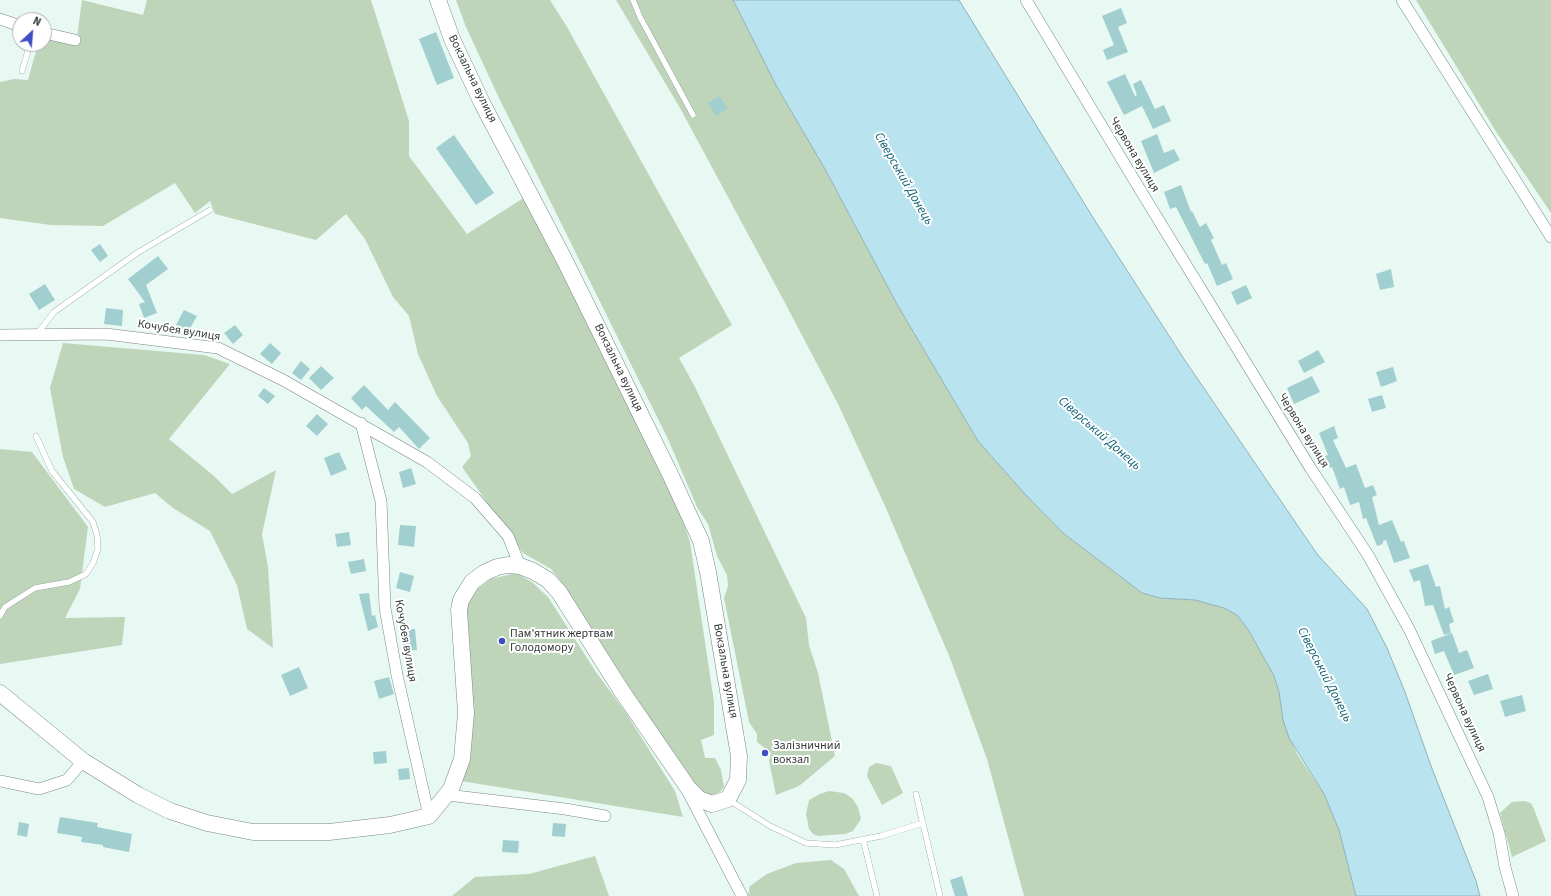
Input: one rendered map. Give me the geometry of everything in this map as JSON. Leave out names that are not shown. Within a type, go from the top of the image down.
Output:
[{"type":"main road","name":"Вокзальна вулиця","points":[[438,0],[452,38],[479,96],[565,261],[670,474],[701,541],[708,572],[739,756],[738,780],[728,799]]},
{"type":"main road","points":[[0,693],[83,761],[138,795],[170,811],[207,823],[253,832],[329,832],[390,825],[429,816],[451,790],[462,759],[466,713],[459,610],[461,600],[469,586],[484,573],[497,567],[508,565],[520,566],[548,580],[559,592],[621,690],[678,774],[699,799],[712,804],[728,799]]},
{"type":"street","name":"Червона вулиця","points":[[1026,0],[1139,188],[1308,463],[1368,555],[1409,630],[1488,797],[1499,833],[1505,867],[1513,896]]},
{"type":"street","points":[[1402,0],[1551,237]]},
{"type":"street","points":[[0,19],[12,23]]},
{"type":"street","points":[[52,35],[75,40]]},
{"type":"street","name":"Кочубея вулиця","points":[[0,335],[36,336],[106,334],[218,348],[283,380],[361,423],[427,462],[475,498],[508,536],[520,566]]},
{"type":"street","name":"Кочубея вулиця","points":[[361,423],[382,501],[384,608],[397,675],[429,816]]},
{"type":"street","points":[[0,780],[39,789],[67,780],[83,761]]},
{"type":"street","points":[[678,774],[742,896]]},
{"type":"street","points":[[447,795],[558,808],[605,816]]},
{"type":"lane","points":[[633,0],[640,17],[693,115]]},
{"type":"lane","points":[[22,71],[28,52]]},
{"type":"lane","points":[[36,336],[54,312],[137,253],[210,210]]},
{"type":"lane","points":[[0,616],[5,607],[35,588],[69,582],[86,574],[94,564],[98,549],[97,535],[93,522],[52,471],[36,436]]},
{"type":"lane","points":[[916,794],[940,896]]},
{"type":"lane","points":[[728,799],[770,826],[806,843],[835,845],[923,823]]},
{"type":"lane","points":[[863,839],[877,896]]},
{"type":"green space","points":[[82,0],[143,15],[147,0],[371,0],[409,121],[409,156],[467,234],[525,197],[678,506],[690,542],[714,702],[714,735],[701,740],[705,758],[715,758],[721,770],[724,787],[719,793],[711,795],[701,792],[689,779],[672,750],[657,730],[562,583],[551,569],[523,553],[462,467],[471,456],[468,443],[437,396],[418,354],[409,316],[393,297],[365,239],[346,214],[316,240],[215,214],[210,201],[195,213],[175,183],[103,226],[51,225],[0,218],[0,82],[14,79],[28,80],[36,52],[52,52],[52,40],[76,45]]},
{"type":"green space","points":[[456,0],[550,0],[567,27],[732,325],[679,358],[694,385],[806,618],[809,645],[818,673],[835,756],[799,786],[776,795],[769,761],[771,753],[757,742],[757,734],[749,722],[724,598],[728,586],[727,575],[717,556],[708,524],[697,507],[668,439],[499,98],[466,27]]},
{"type":"green space","points":[[616,0],[733,0],[777,87],[825,169],[898,306],[978,441],[1024,493],[1063,533],[1142,593],[1160,598],[1195,600],[1224,608],[1237,615],[1249,631],[1274,676],[1279,692],[1283,720],[1297,754],[1324,794],[1339,830],[1356,896],[1024,896],[987,759],[950,658],[885,506],[838,404],[784,301],[680,108]]},
{"type":"green space","points":[[1416,0],[1551,0],[1551,213],[1495,130]]},
{"type":"green space","points":[[63,343],[204,355],[230,364],[169,439],[214,476],[232,494],[276,470],[262,534],[268,567],[273,648],[247,629],[237,585],[210,531],[173,508],[155,493],[105,507],[74,489],[63,457],[50,388]]},
{"type":"green space","points":[[0,449],[32,452],[88,527],[80,589],[65,618],[125,617],[122,645],[0,664]]},
{"type":"green space","points":[[516,573],[532,582],[548,597],[596,672],[626,713],[675,791],[683,817],[461,781],[466,610],[473,592],[491,579]]},
{"type":"green space","points":[[876,763],[891,766],[903,793],[882,805],[867,776],[869,767]]},
{"type":"green space","points":[[829,791],[844,793],[852,798],[858,807],[861,819],[853,831],[845,834],[818,836],[813,834],[809,829],[806,814],[809,800]]},
{"type":"green space","points":[[1524,801],[1531,803],[1546,841],[1512,857],[1500,813],[1512,802]]},
{"type":"green space","points":[[595,856],[609,896],[452,896],[475,877],[529,874]]},
{"type":"green space","points":[[831,860],[844,869],[859,896],[748,895],[750,886],[767,874],[796,863]]},
{"type":"water","name":"Сіверський Донець","points":[[733,0],[959,0],[1092,216],[1184,359],[1317,554],[1367,609],[1387,648],[1405,692],[1431,766],[1476,881],[1480,896],[1356,896],[1339,830],[1324,794],[1289,738],[1283,720],[1279,692],[1274,676],[1249,631],[1237,615],[1224,608],[1195,600],[1160,598],[1142,593],[1063,533],[1024,493],[978,441],[898,306],[825,169],[777,87]]},
{"type":"building","points":[[1121,8],[1127,23],[1118,27],[1128,52],[1107,60],[1103,50],[1114,45],[1102,16]]},
{"type":"building","points":[[436,32],[454,78],[437,85],[419,39]]},
{"type":"building","points":[[1125,74],[1135,96],[1137,95],[1133,84],[1141,80],[1155,109],[1164,105],[1171,121],[1153,129],[1142,106],[1124,115],[1107,82]]},
{"type":"building","points":[[719,96],[728,108],[716,116],[708,103]]},
{"type":"building","points":[[1157,134],[1164,153],[1174,149],[1180,160],[1154,173],[1141,141]]},
{"type":"building","points":[[454,135],[494,193],[476,205],[436,148]]},
{"type":"building","points":[[1181,185],[1191,212],[1192,211],[1200,227],[1206,223],[1214,238],[1211,240],[1222,265],[1226,263],[1233,279],[1217,286],[1207,263],[1205,264],[1176,207],[1170,209],[1164,192]]},
{"type":"building","points":[[100,244],[108,256],[100,262],[91,250]]},
{"type":"building","points":[[158,256],[168,269],[146,285],[157,313],[144,318],[139,304],[145,302],[128,279]]},
{"type":"building","points":[[1391,269],[1394,287],[1380,290],[1376,274]]},
{"type":"building","points":[[45,284],[55,300],[39,310],[29,294]]},
{"type":"building","points":[[1246,285],[1252,298],[1237,305],[1231,292]]},
{"type":"building","points":[[106,308],[123,310],[122,326],[104,324]]},
{"type":"building","points":[[184,310],[197,316],[188,332],[176,325]]},
{"type":"building","points":[[235,325],[243,335],[233,344],[224,333]]},
{"type":"building","points":[[270,343],[281,353],[272,364],[260,354]]},
{"type":"building","points":[[1318,350],[1325,362],[1304,373],[1298,361]]},
{"type":"building","points":[[301,361],[310,369],[301,380],[292,373]]},
{"type":"building","points":[[321,366],[334,378],[321,390],[309,378]]},
{"type":"building","points":[[1393,367],[1397,381],[1381,387],[1376,372]]},
{"type":"building","points":[[1312,376],[1320,392],[1294,404],[1287,388]]},
{"type":"building","points":[[364,385],[388,410],[395,402],[430,438],[419,449],[399,427],[394,432],[366,406],[362,410],[351,398]]},
{"type":"building","points":[[264,388],[275,396],[268,404],[258,396]]},
{"type":"building","points":[[1382,395],[1386,408],[1372,412],[1368,399]]},
{"type":"building","points":[[317,414],[328,424],[317,436],[306,426]]},
{"type":"building","points":[[1334,426],[1338,438],[1333,440],[1346,468],[1356,464],[1365,488],[1373,485],[1377,495],[1372,497],[1379,525],[1392,520],[1401,542],[1404,541],[1410,558],[1394,563],[1386,540],[1383,541],[1383,544],[1377,546],[1366,518],[1363,519],[1359,502],[1350,505],[1344,487],[1340,489],[1332,467],[1330,468],[1325,456],[1328,455],[1319,433]]},
{"type":"building","points":[[339,452],[347,469],[331,476],[324,458]]},
{"type":"building","points":[[411,468],[416,484],[403,488],[399,472]]},
{"type":"building","points":[[400,525],[416,526],[414,547],[398,545]]},
{"type":"building","points":[[349,532],[351,545],[337,547],[335,534]]},
{"type":"building","points":[[364,559],[366,571],[351,574],[348,562]]},
{"type":"building","points":[[1428,564],[1436,587],[1440,586],[1445,609],[1449,607],[1454,622],[1449,624],[1451,633],[1444,635],[1433,605],[1425,606],[1420,580],[1414,582],[1409,570]]},
{"type":"building","points":[[400,572],[414,576],[410,592],[396,588]]},
{"type":"building","points":[[369,593],[372,616],[375,615],[378,627],[368,631],[359,594]]},
{"type":"building","points":[[401,629],[415,629],[417,650],[403,651]]},
{"type":"building","points":[[1452,633],[1459,653],[1467,650],[1474,668],[1454,675],[1444,651],[1435,654],[1431,641]]},
{"type":"building","points":[[299,667],[308,688],[290,696],[281,675]]},
{"type":"building","points":[[1488,674],[1493,689],[1474,695],[1468,681]]},
{"type":"building","points":[[389,677],[394,694],[379,699],[374,681]]},
{"type":"building","points":[[1522,695],[1526,711],[1505,717],[1500,701]]},
{"type":"building","points":[[386,751],[387,763],[374,764],[373,752]]},
{"type":"building","points":[[409,768],[410,779],[399,780],[398,769]]},
{"type":"building","points":[[60,817],[98,823],[97,827],[132,834],[129,852],[103,847],[103,845],[81,842],[82,837],[57,833]]},
{"type":"building","points":[[19,822],[29,824],[27,837],[17,835]]},
{"type":"building","points":[[553,823],[566,824],[565,837],[552,836]]},
{"type":"building","points":[[503,840],[519,841],[518,853],[502,852]]},
{"type":"building","points":[[962,876],[968,896],[955,896],[950,880]]},
{"type":"place","name":"Пам'ятник жертвам Голодомору","points":[[502,641]]},
{"type":"place","name":"Залізничний вокзал","points":[[765,753]]}]
